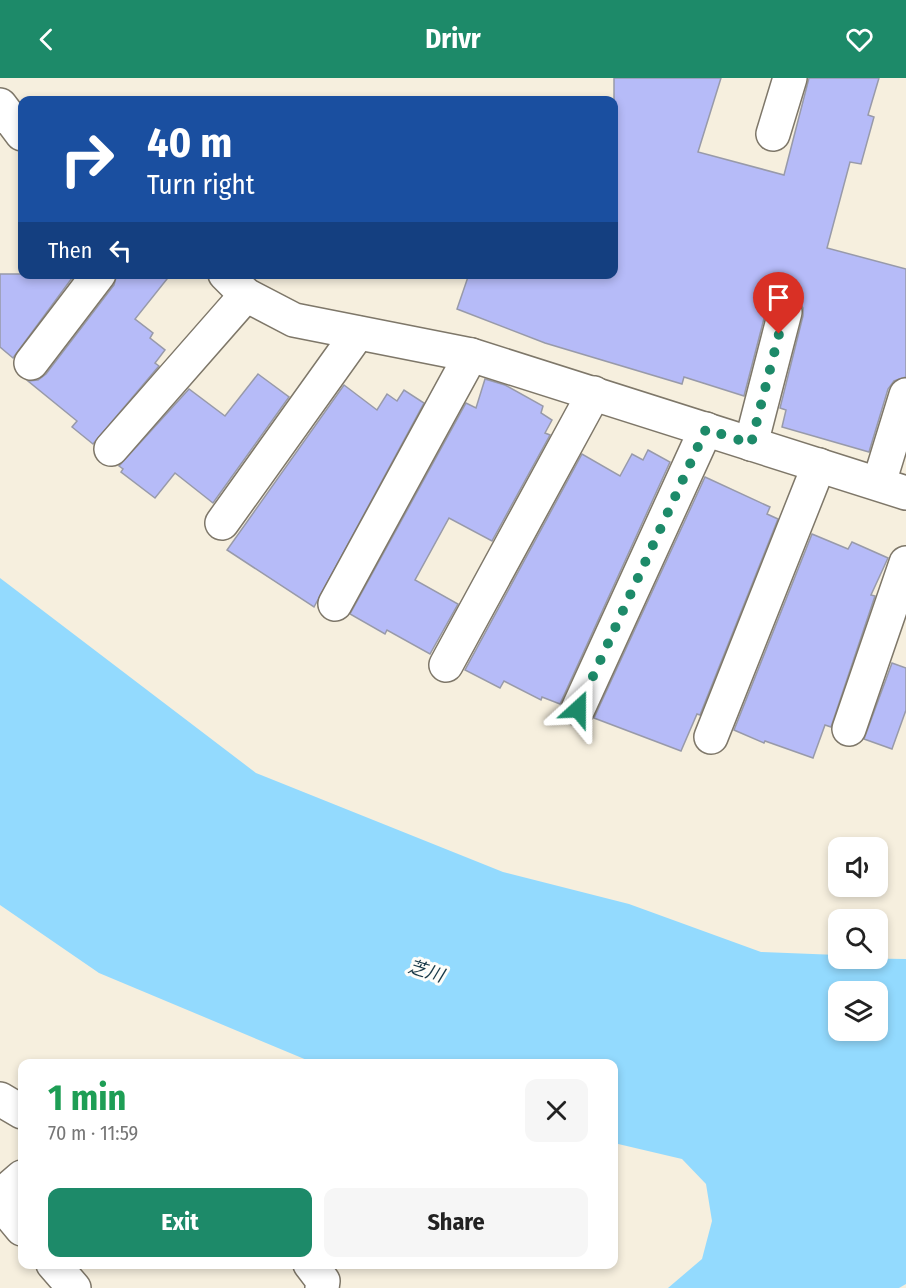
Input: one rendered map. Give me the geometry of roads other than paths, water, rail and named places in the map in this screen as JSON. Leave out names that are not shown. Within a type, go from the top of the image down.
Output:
[{"type":"street","points":[[1,78],[0,104],[18,129]]},
{"type":"street","points":[[773,134],[790,78]]},
{"type":"street","points":[[31,363],[95,279]]},
{"type":"street","points":[[111,449],[235,285],[294,320],[471,355],[893,488],[906,395]]},
{"type":"street","points":[[751,444],[785,312]]},
{"type":"street","points":[[222,523],[358,333]]},
{"type":"street","points":[[334,604],[471,355]]},
{"type":"street","points":[[446,665],[594,393]]},
{"type":"street","points":[[578,709],[706,429]]},
{"type":"street","points":[[711,737],[819,465]]},
{"type":"street","points":[[849,729],[906,563]]},
{"type":"street","points":[[0,1099],[18,1110]]},
{"type":"street","points":[[0,1196],[18,1180]]},
{"type":"street","points":[[0,1203],[18,1224]]},
{"type":"street","points":[[57,1269],[74,1288]]},
{"type":"street","points":[[314,1269],[323,1281],[322,1288]]},
{"type":"water","name":"芝川","points":[[0,578],[256,773],[503,872],[629,904],[761,952],[828,955],[828,969],[888,969],[888,959],[906,959],[906,1284],[899,1288],[668,1288],[702,1259],[712,1221],[706,1184],[682,1159],[618,1144],[618,1059],[304,1059],[99,973],[0,905]]}]
